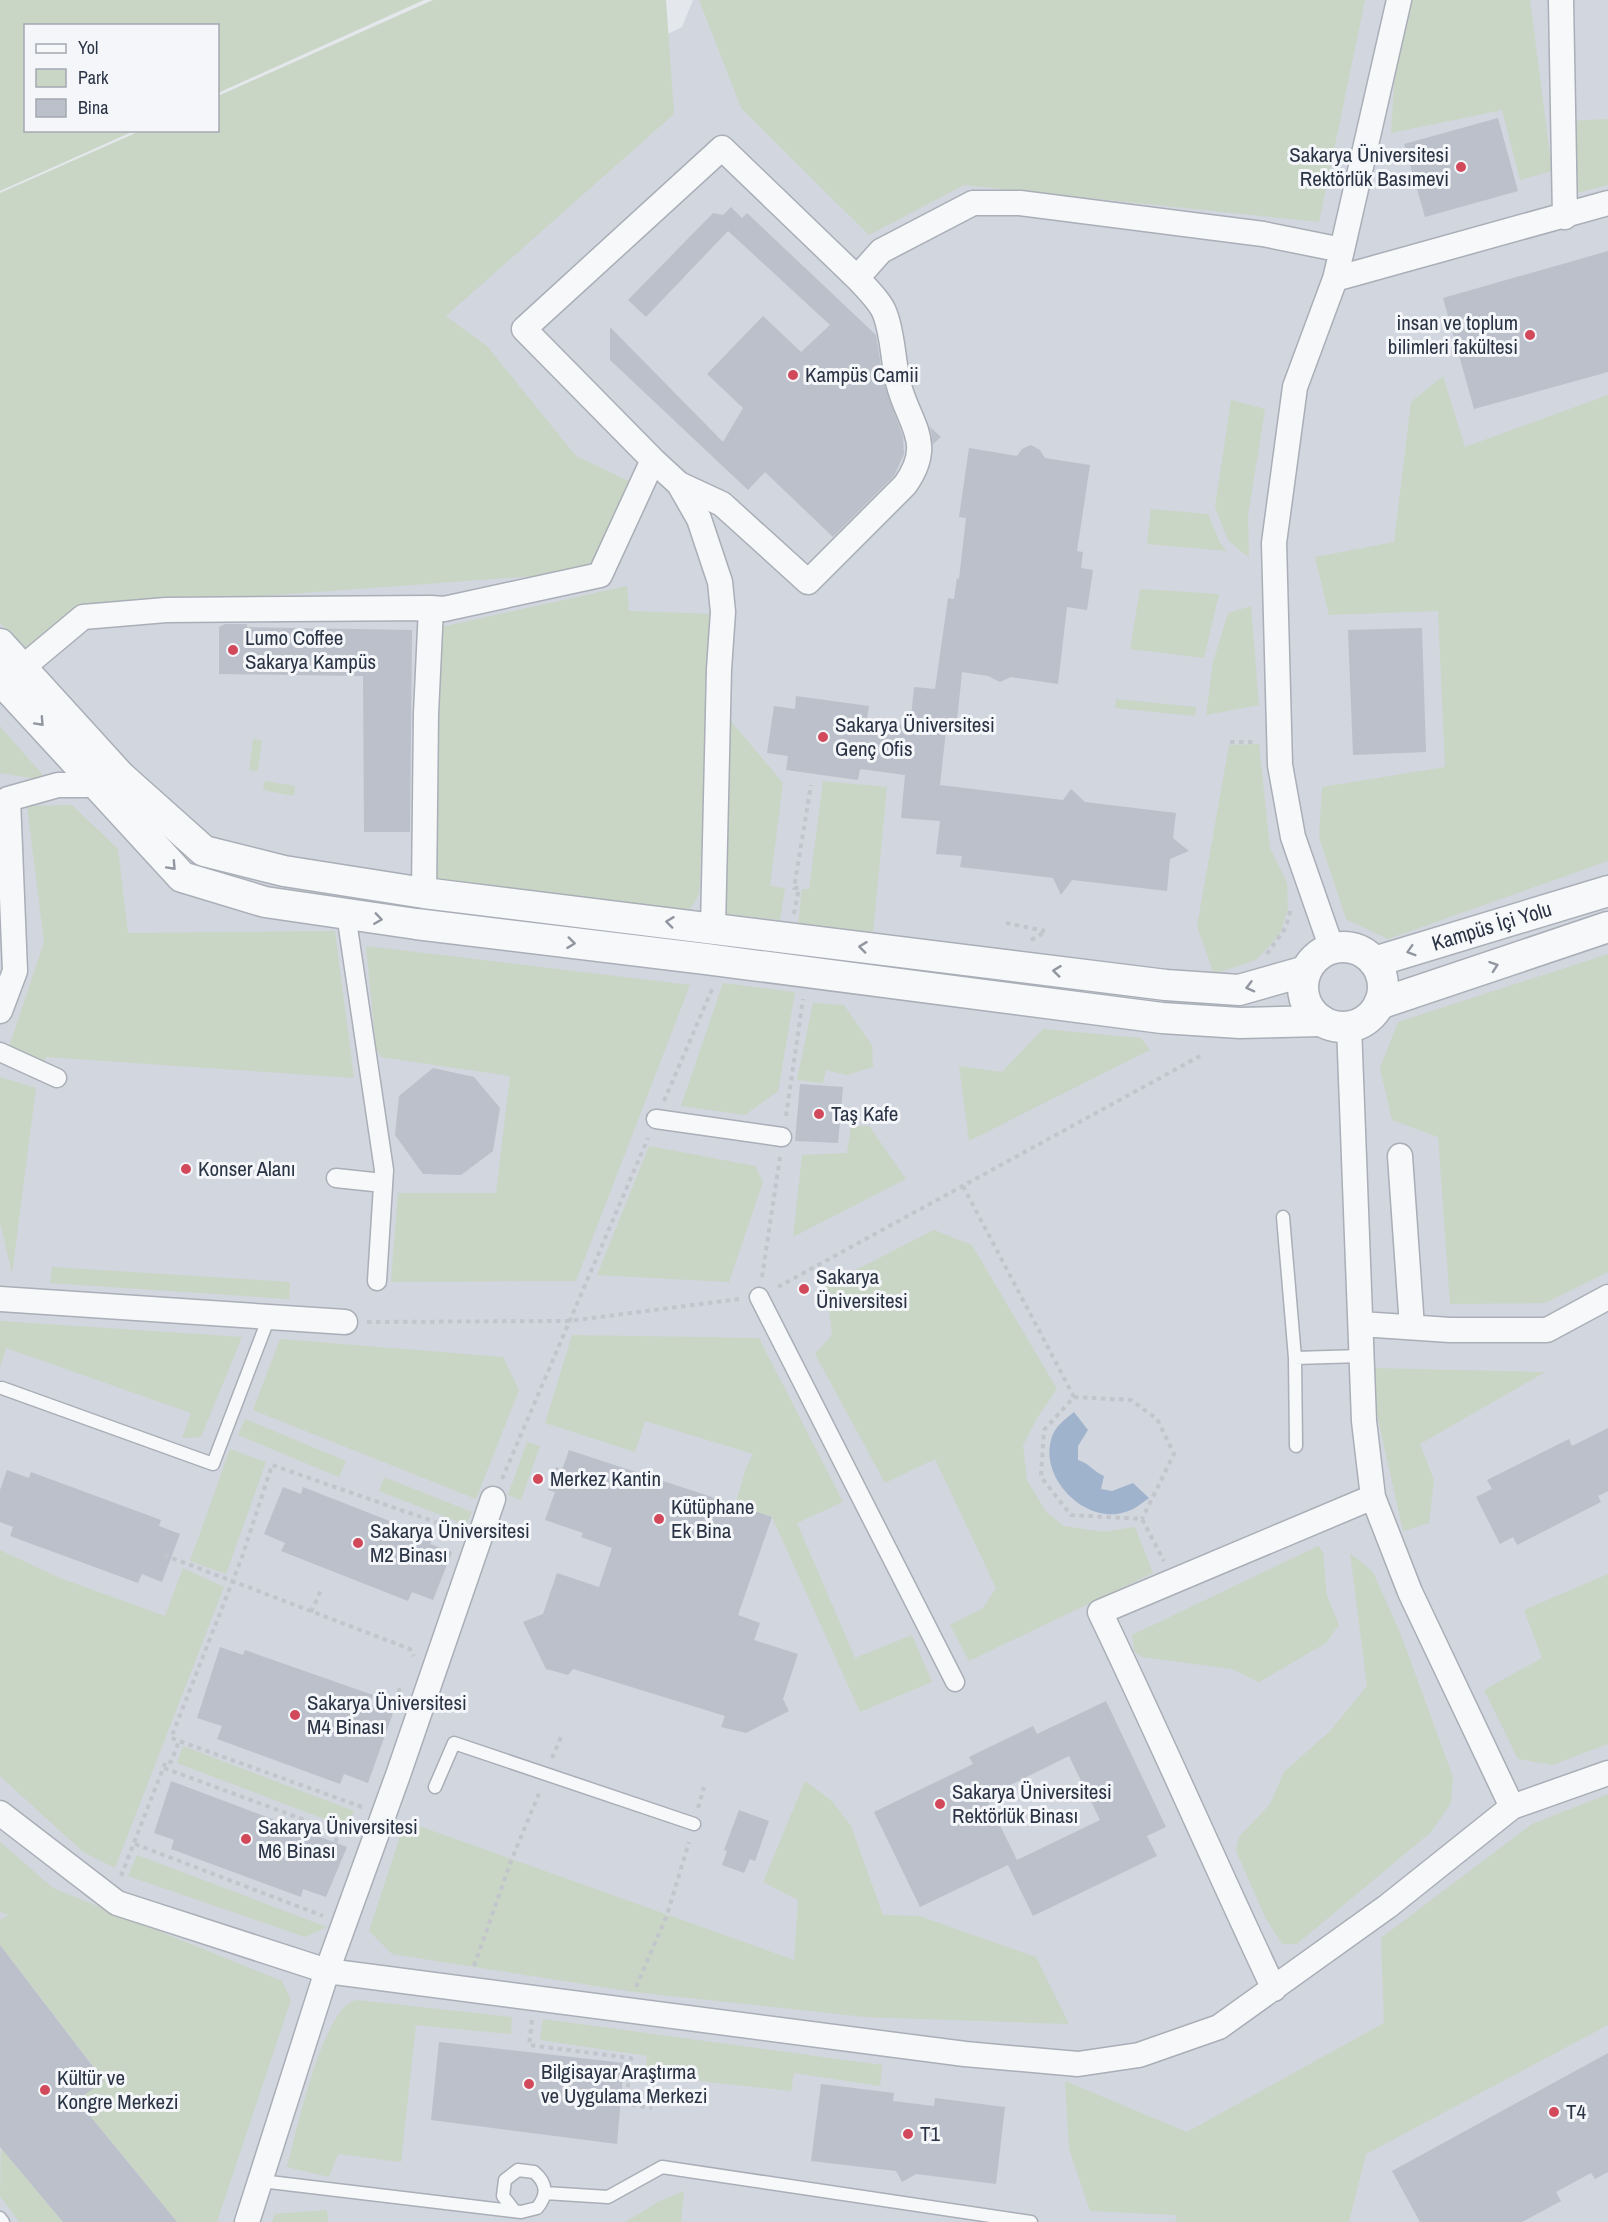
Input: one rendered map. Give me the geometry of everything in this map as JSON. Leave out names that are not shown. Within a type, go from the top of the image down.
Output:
[{"type":"street","points":[[1332,949],[1293,837],[1280,765],[1274,543],[1295,387],[1335,279],[1399,0]]},
{"type":"street","points":[[1561,0],[1565,217]]},
{"type":"street","points":[[679,484],[722,504],[808,582],[905,485],[917,469],[920,442],[917,428],[898,385],[885,313],[857,278],[722,148],[524,329],[679,484],[699,519],[709,544],[720,582],[723,612],[719,669],[713,927]]},
{"type":"street","points":[[857,278],[881,251],[973,203],[1020,203],[1263,234],[1342,250]]},
{"type":"street","points":[[1335,279],[1565,217],[1608,203]]},
{"type":"street","points":[[11,674],[83,617],[166,610],[444,609],[600,575],[653,460]]},
{"type":"street","points":[[424,892],[426,714],[431,608]]},
{"type":"street","points":[[0,644],[11,674],[109,780],[182,877],[265,902],[1162,1018],[1240,1023],[1362,1022],[1379,1004],[1383,983],[1374,962],[1355,949],[1332,949],[1321,954],[1306,971],[1239,990],[1166,986],[424,892],[284,871],[204,851],[109,780],[58,785],[4,801],[8,970],[0,1011]]},
{"type":"street","name":"Kampüs İçi Yolu","points":[[1374,962],[1608,891]]},
{"type":"street","points":[[346,914],[384,1170],[377,1281]]},
{"type":"street","name":"Kampüs İçi Yolu","points":[[1379,1004],[1608,927]]},
{"type":"street","points":[[1306,971],[1303,993],[1313,1014],[1335,1024]]},
{"type":"street","points":[[1335,1024],[1361,1324],[1364,1421],[1373,1497],[1410,1592],[1512,1807]]},
{"type":"street","points":[[0,1052],[57,1078]]},
{"type":"street","points":[[656,1119],[783,1137]]},
{"type":"street","points":[[1400,1156],[1412,1327]]},
{"type":"street","points":[[336,1178],[383,1183]]},
{"type":"street","points":[[759,1297],[955,1682]]},
{"type":"street","points":[[1361,1324],[1450,1330],[1547,1330],[1608,1297]]},
{"type":"street","points":[[0,1299],[345,1322]]},
{"type":"street","points":[[1274,1989],[1205,1844],[1153,1720],[1100,1612],[1373,1497]]},
{"type":"street","points":[[247,2222],[327,1971],[427,1671],[493,1499]]},
{"type":"street","points":[[0,1813],[117,1903],[327,1971],[966,2054],[1078,2064],[1139,2055],[1219,2027],[1388,1906],[1512,1807],[1608,1773]]},
{"type":"lane","points":[[1283,1217],[1295,1358],[1296,1446]]},
{"type":"lane","points":[[2,1388],[213,1464],[269,1317]]},
{"type":"lane","points":[[1295,1358],[1362,1356]]},
{"type":"lane","points":[[435,1787],[454,1743],[694,1824]]},
{"type":"lane","points":[[545,2193],[608,2197],[662,2167],[1031,2222]]},
{"type":"lane","points":[[261,2181],[529,2212],[537,2208],[545,2193],[545,2185],[534,2172],[518,2170],[505,2180],[502,2188],[506,2204],[513,2210]]},
{"type":"path","points":[[1230,742],[1262,741]]},
{"type":"path","points":[[794,918],[799,888],[794,888],[811,785]]},
{"type":"path","points":[[1262,962],[1286,927],[1292,905]]},
{"type":"path","points":[[1006,923],[1045,931]]},
{"type":"path","points":[[759,1297],[807,972]]},
{"type":"path","points":[[493,1499],[717,978]]},
{"type":"path","points":[[345,1322],[569,1321],[759,1297],[1200,1056]]},
{"type":"path","points":[[963,1186],[1074,1397]]},
{"type":"path","points":[[1074,1397],[1131,1400],[1157,1419],[1174,1454],[1142,1519]]},
{"type":"path","points":[[1074,1397],[1044,1430],[1041,1477],[1071,1515],[1142,1519]]},
{"type":"path","points":[[371,1810],[171,1738],[232,1583],[272,1465],[468,1534]]},
{"type":"path","points":[[1142,1519],[1167,1566]]},
{"type":"path","points":[[164,1555],[232,1583],[410,1649],[427,1671]]},
{"type":"path","points":[[311,1612],[321,1590]]},
{"type":"path","points":[[392,1708],[399,1690]]},
{"type":"path","points":[[474,1966],[511,1861],[561,1737]]},
{"type":"path","points":[[120,1877],[166,1761],[171,1762],[179,1741]]},
{"type":"path","points":[[164,1768],[351,1836],[348,1846]]},
{"type":"path","points":[[634,1992],[667,1914],[694,1824]]},
{"type":"path","points":[[335,1842],[340,1833]]},
{"type":"path","points":[[135,1844],[324,1917],[328,1907]]},
{"type":"path","points":[[111,1872],[131,1881]]},
{"type":"path","points":[[529,2045],[631,2058],[626,2104],[652,2108]]},
{"type":"shaded area","name":"Sakarya Üniversitesi","points":[[693,0],[1608,0],[1608,2222],[0,2222],[0,356],[682,27]]},
{"type":"green space","points":[[0,0],[424,0],[219,93],[219,24],[24,24],[24,132],[132,132],[0,191]]},
{"type":"green space","points":[[433,0],[666,0],[674,114],[446,316],[487,346],[576,456],[635,484],[589,572],[97,608],[31,652],[0,623],[0,193],[138,132],[219,132],[219,96]]},
{"type":"green space","points":[[699,0],[1365,0],[1319,222],[964,185],[869,235],[741,108]]},
{"type":"green space","points":[[1408,0],[1530,0],[1552,171],[1520,180],[1502,110],[1391,133],[1396,55]]},
{"type":"green space","points":[[1608,119],[1608,185],[1576,193],[1568,121]]},
{"type":"green space","points":[[1443,376],[1465,447],[1608,395],[1608,861],[1388,939],[1346,919],[1319,837],[1322,787],[1445,767],[1438,611],[1329,615],[1315,557],[1394,542],[1411,402]]},
{"type":"green space","points":[[1231,400],[1265,409],[1248,516],[1249,558],[1228,540],[1215,507]]},
{"type":"green space","points":[[1151,509],[1208,514],[1220,543],[1227,551],[1147,544]]},
{"type":"green space","points":[[627,586],[629,611],[713,614],[699,895],[686,915],[436,880],[441,627]]},
{"type":"green space","points":[[1140,589],[1219,594],[1204,658],[1130,649]]},
{"type":"green space","points":[[1251,606],[1259,705],[1206,715],[1213,662],[1228,613]]},
{"type":"green space","points":[[1116,699],[1196,707],[1195,716],[1115,708]]},
{"type":"green space","points":[[725,714],[783,783],[770,886],[785,888],[780,920],[718,913]]},
{"type":"green space","points":[[0,726],[48,781],[0,773]]},
{"type":"green space","points":[[253,739],[262,740],[258,771],[249,770]]},
{"type":"green space","points":[[1259,744],[1270,848],[1287,883],[1288,909],[1280,934],[1256,960],[1214,974],[1197,926],[1229,745]]},
{"type":"green space","points":[[265,781],[295,786],[294,796],[263,790]]},
{"type":"green space","points":[[823,781],[887,787],[873,933],[798,923],[802,889],[809,889]]},
{"type":"green space","points":[[72,805],[118,849],[128,933],[335,931],[354,1078],[46,1057],[43,1069],[7,1053],[44,942],[27,806]]},
{"type":"green space","points":[[366,946],[690,985],[576,1281],[391,1282],[398,1193],[496,1193],[510,1076],[381,1057],[376,1048]]},
{"type":"green space","points":[[1608,954],[1608,1272],[1545,1303],[1450,1304],[1438,1137],[1392,1120],[1380,1068],[1398,1022]]},
{"type":"green space","points":[[723,983],[795,992],[778,1091],[745,1115],[681,1106]]},
{"type":"green space","points":[[813,1003],[844,1005],[872,1045],[873,1067],[847,1075],[826,1070],[823,1083],[797,1080]]},
{"type":"green space","points":[[1043,1029],[1141,1038],[1150,1050],[969,1141],[959,1066],[1002,1072]]},
{"type":"green space","points":[[0,1077],[36,1088],[12,1274],[0,1222]]},
{"type":"green space","points":[[851,1126],[869,1126],[906,1179],[793,1237],[802,1155],[847,1153]]},
{"type":"green space","points":[[649,1146],[755,1166],[763,1182],[729,1282],[597,1275]]},
{"type":"green space","points":[[934,1230],[972,1245],[1057,1389],[1037,1418],[1023,1445],[1027,1480],[1046,1512],[1064,1526],[1104,1532],[1135,1527],[1153,1573],[969,1661],[950,1625],[983,1608],[996,1588],[935,1459],[885,1483],[815,1354],[832,1335],[826,1285]]},
{"type":"green space","points":[[52,1267],[290,1282],[289,1299],[50,1283]]},
{"type":"green space","points":[[0,1321],[242,1337],[201,1437],[182,1438],[191,1413],[6,1348],[0,1368]]},
{"type":"green space","points":[[572,1335],[759,1338],[843,1502],[797,1523],[855,1658],[912,1635],[932,1682],[860,1712],[772,1517],[735,1505],[746,1468],[753,1454],[645,1421],[635,1452],[545,1423]]},
{"type":"green space","points":[[280,1339],[503,1357],[519,1390],[476,1499],[253,1410]]},
{"type":"green space","points":[[1372,1368],[1545,1372],[1420,1444],[1434,1480],[1429,1523],[1403,1531],[1373,1397]]},
{"type":"green space","points":[[245,1419],[346,1461],[339,1477],[238,1435]]},
{"type":"green space","points":[[527,1442],[540,1446],[521,1500],[508,1495]]},
{"type":"green space","points":[[230,1449],[266,1462],[226,1574],[190,1561]]},
{"type":"green space","points":[[384,1477],[472,1512],[466,1525],[379,1491]]},
{"type":"green space","points":[[1318,1546],[1323,1552],[1327,1596],[1339,1625],[1326,1643],[1259,1682],[1232,1669],[1142,1657],[1134,1651],[1132,1635]]},
{"type":"green space","points":[[0,1550],[60,1578],[165,1616],[183,1568],[224,1587],[115,1868],[83,1852],[0,1776]]},
{"type":"green space","points":[[1350,1553],[1373,1572],[1401,1635],[1453,1777],[1451,1803],[1431,1832],[1297,1944],[1282,1944],[1265,1917],[1236,1851],[1239,1837],[1270,1804],[1284,1772],[1330,1731],[1367,1686]]},
{"type":"green space","points":[[1608,1574],[1608,1744],[1552,1765],[1518,1759],[1484,1690],[1542,1658],[1524,1610]]},
{"type":"green space","points":[[183,1746],[354,1811],[348,1828],[177,1763]]},
{"type":"green space","points":[[805,1781],[832,1801],[851,1826],[883,1915],[919,1916],[1036,1957],[1069,2024],[865,2017],[634,1992],[392,1954],[369,1931],[405,1821],[794,1960],[798,1900],[763,1882]]},
{"type":"green space","points":[[1608,1794],[1608,2025],[1366,2154],[1349,2222],[1175,2222],[1177,2215],[1090,2211],[1069,2149],[1065,2081],[1187,2132],[1384,2023],[1381,1938],[1532,1824]]},
{"type":"green space","points":[[0,1842],[53,1888],[282,1981],[291,2000],[217,2222],[177,2222],[77,2100],[104,2080],[0,1945],[0,1920],[9,1915],[0,1912]]},
{"type":"green space","points":[[137,1855],[327,1927],[305,1937],[128,1876]]},
{"type":"green space","points":[[356,2000],[512,2017],[511,2034],[416,2025],[401,2162],[338,2154],[329,2177],[287,2167],[312,2074],[322,2048],[332,2025],[344,2008]]},
{"type":"green space","points":[[543,2019],[882,2065],[880,2086],[794,2073],[791,2091],[645,2075],[647,2056],[540,2040]]},
{"type":"green space","points":[[1,2148],[63,2222],[19,2222],[0,2196]]},
{"type":"green space","points":[[684,2191],[681,2221],[683,2222],[625,2222],[660,2201]]},
{"type":"green space","points":[[327,2210],[328,2222],[272,2222],[275,2214]]},
{"type":"water","points":[[1074,1412],[1088,1430],[1078,1446],[1078,1460],[1104,1476],[1101,1489],[1112,1491],[1133,1483],[1149,1498],[1132,1510],[1110,1514],[1096,1512],[1070,1496],[1060,1484],[1049,1455],[1054,1431]]},
{"type":"building","name":"Sakarya Üniversitesi Rektörlük Basımevi","points":[[1498,118],[1518,191],[1425,217],[1404,144]]},
{"type":"building","name":"Kampüs Camii","points":[[731,207],[742,218],[747,213],[876,335],[882,372],[877,376],[884,383],[903,437],[904,454],[894,476],[833,537],[765,472],[748,490],[610,360],[610,327],[723,442],[743,408],[707,374],[763,316],[801,352],[830,325],[728,231],[646,317],[628,300],[713,213],[723,215]]},
{"type":"building","name":"insan ve toplum bilimleri fakültesi","points":[[1608,251],[1608,372],[1474,409],[1443,298]]},
{"type":"building","points":[[929,426],[941,437],[933,444],[931,430]]},
{"type":"building","points":[[1031,445],[1040,450],[1045,458],[1090,465],[1077,551],[1083,552],[1081,568],[1093,570],[1087,610],[1067,607],[1058,684],[1011,677],[1000,682],[988,676],[962,672],[956,731],[946,730],[940,785],[1063,800],[1071,789],[1085,802],[1176,813],[1173,838],[1189,851],[1170,859],[1167,891],[1072,880],[1061,895],[1053,878],[960,867],[962,856],[936,854],[940,821],[901,818],[905,775],[860,769],[858,780],[786,770],[788,756],[767,753],[774,706],[795,709],[796,696],[869,706],[867,720],[910,726],[914,687],[935,689],[948,598],[954,599],[957,578],[959,579],[966,518],[959,517],[969,448],[1017,456],[1022,449]]},
{"type":"building","points":[[225,624],[247,624],[247,627],[412,630],[410,832],[364,832],[363,676],[219,674],[219,627]]},
{"type":"building","points":[[1422,628],[1426,752],[1353,755],[1348,630]]},
{"type":"building","points":[[433,1068],[474,1077],[500,1108],[493,1151],[461,1175],[423,1174],[395,1135],[399,1096]]},
{"type":"building","name":"Taş Kafe","points":[[800,1084],[843,1087],[838,1143],[795,1141]]},
{"type":"building","points":[[1608,1428],[1608,1491],[1598,1496],[1601,1502],[1517,1545],[1513,1537],[1500,1544],[1476,1497],[1492,1489],[1487,1480],[1569,1439],[1572,1446]]},
{"type":"building","points":[[569,1450],[772,1517],[738,1615],[760,1623],[754,1640],[798,1654],[783,1699],[789,1711],[746,1733],[721,1727],[725,1716],[573,1669],[568,1675],[546,1669],[523,1622],[543,1614],[557,1573],[599,1587],[612,1548],[581,1537],[583,1533],[545,1520],[555,1492],[548,1490],[556,1467],[562,1470]]},
{"type":"building","points":[[7,1470],[29,1478],[31,1472],[161,1520],[159,1526],[180,1534],[162,1582],[142,1574],[138,1583],[10,1536],[13,1527],[0,1522],[0,1490]]},
{"type":"building","name":"Sakarya Üniversitesi M2 Binası","points":[[283,1487],[301,1494],[303,1487],[433,1538],[430,1544],[452,1552],[433,1600],[412,1592],[408,1601],[281,1551],[285,1543],[264,1534]]},
{"type":"building","name":"Sakarya Üniversitesi M4 Binası","points":[[220,1647],[243,1655],[245,1650],[373,1695],[369,1705],[393,1713],[368,1783],[344,1774],[340,1784],[217,1739],[222,1726],[197,1718]]},
{"type":"building","name":"Sakarya Üniversitesi Rektörlük Binası","points":[[1106,1701],[1166,1827],[1147,1836],[1157,1856],[1033,1916],[1008,1865],[920,1907],[874,1812],[973,1764],[969,1757],[1033,1726],[1037,1734]],"holes":[[[1069,1756],[1100,1820],[1017,1860],[986,1797]]]},
{"type":"building","name":"Sakarya Üniversitesi M6 Binası","points":[[171,1781],[347,1847],[326,1897],[303,1889],[301,1897],[171,1849],[174,1840],[154,1833]]},
{"type":"building","points":[[739,1810],[769,1821],[755,1861],[750,1859],[744,1873],[722,1865],[727,1851],[724,1850]]},
{"type":"building","name":"Kültür ve Kongre Merkezi","points":[[0,1945],[104,2081],[77,2100],[177,2222],[63,2222],[0,2147]]},
{"type":"building","name":"Bilgisayar Araştırma ve Uygulama Merkezi","points":[[439,2042],[624,2063],[617,2144],[431,2120]]},
{"type":"building","name":"T4","points":[[1608,2053],[1608,2172],[1595,2179],[1591,2173],[1556,2192],[1561,2201],[1522,2222],[1420,2222],[1392,2171]]},
{"type":"building","name":"T1","points":[[821,2084],[894,2093],[893,2101],[934,2106],[935,2098],[1005,2107],[996,2184],[916,2174],[902,2182],[896,2171],[811,2161]]},
{"type":"place","name":"Sakarya Üniversitesi Rektörlük Basımevi","points":[[1461,167]]},
{"type":"place","name":"insan ve toplum bilimleri fakültesi","points":[[1530,335]]},
{"type":"place","name":"Kampüs Camii","points":[[793,375]]},
{"type":"place","name":"Lumo Coffee Sakarya Kampüs","points":[[233,650]]},
{"type":"place","name":"Sakarya Üniversitesi Genç Ofis","points":[[823,737]]},
{"type":"place","name":"Taş Kafe","points":[[819,1114]]},
{"type":"place","name":"Konser Alanı","points":[[186,1169]]},
{"type":"place","name":"Sakarya Üniversitesi","points":[[804,1289]]},
{"type":"place","name":"Merkez Kantin","points":[[538,1479]]},
{"type":"place","name":"Kütüphane Ek Bina","points":[[659,1519]]},
{"type":"place","name":"Sakarya Üniversitesi M2 Binası","points":[[358,1543]]},
{"type":"place","name":"Sakarya Üniversitesi M4 Binası","points":[[295,1715]]},
{"type":"place","name":"Sakarya Üniversitesi Rektörlük Binası","points":[[940,1804]]},
{"type":"place","name":"Sakarya Üniversitesi M6 Binası","points":[[246,1839]]},
{"type":"place","name":"Bilgisayar Araştırma ve Uygulama Merkezi","points":[[529,2084]]},
{"type":"place","name":"Kültür ve Kongre Merkezi","points":[[45,2090]]},
{"type":"place","name":"T4","points":[[1554,2112]]},
{"type":"place","name":"T1","points":[[908,2134]]}]
